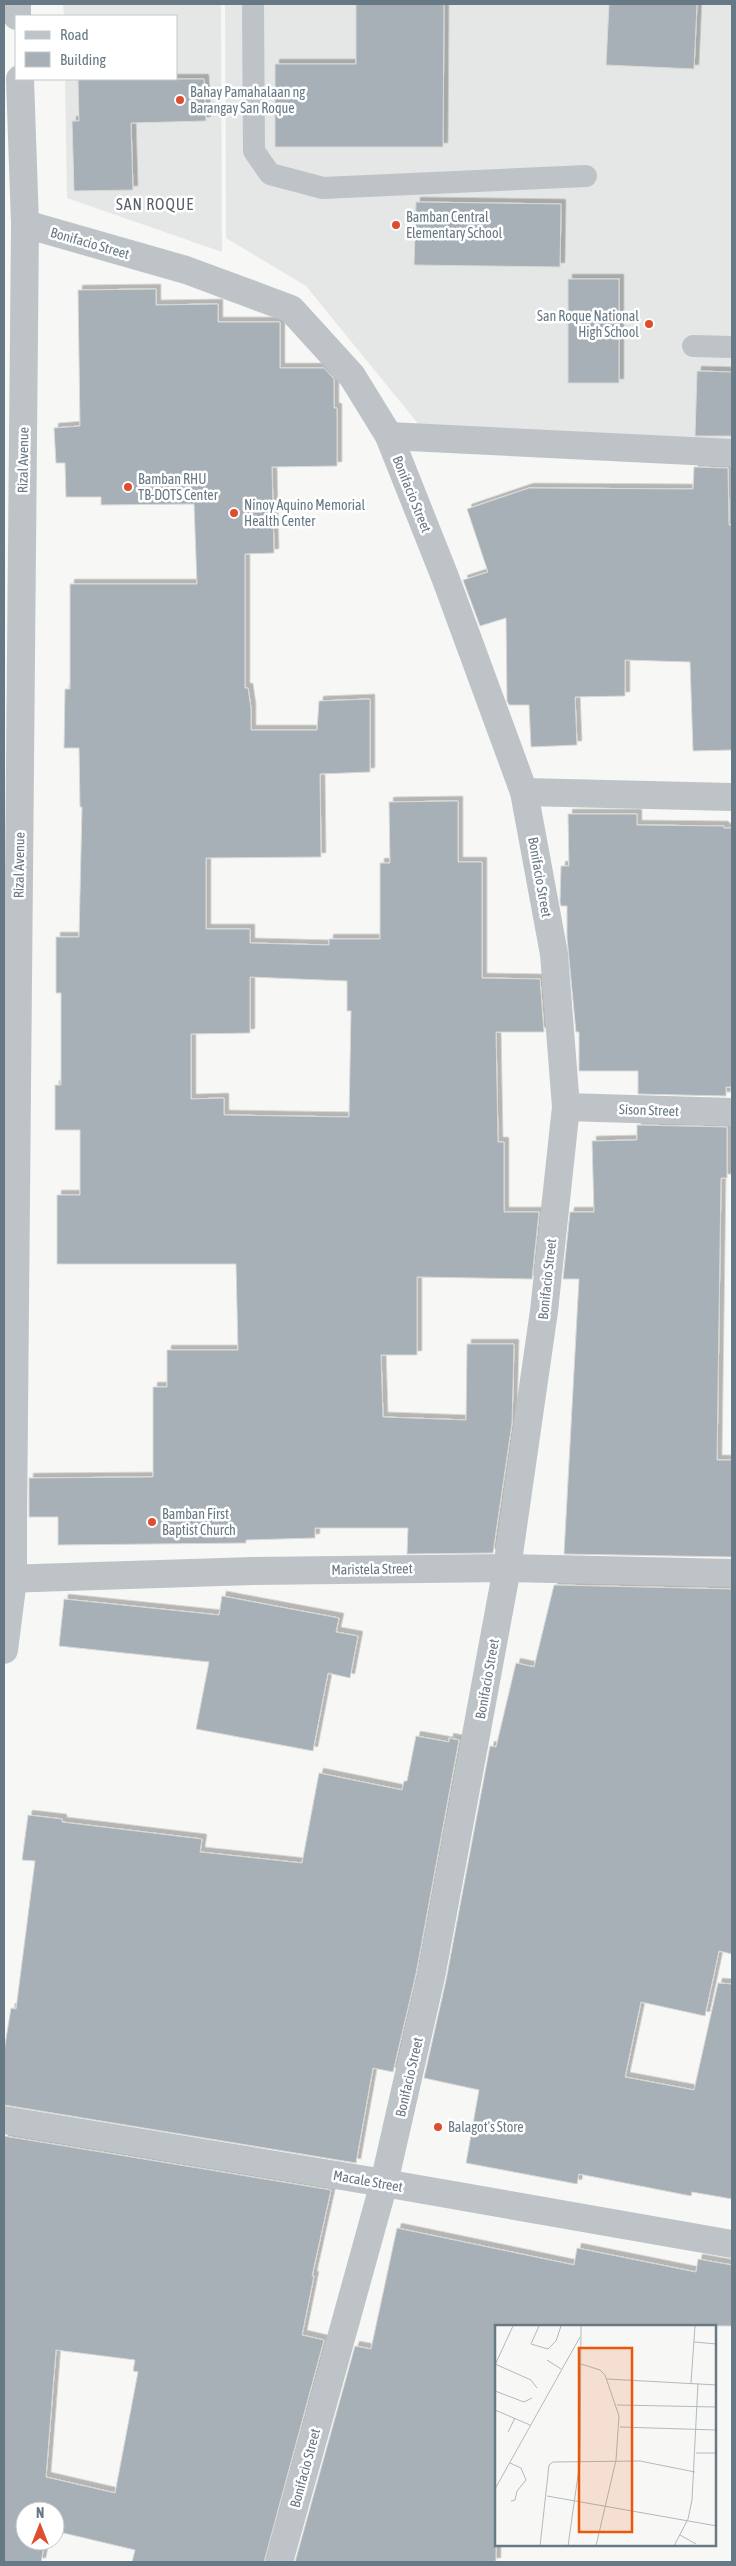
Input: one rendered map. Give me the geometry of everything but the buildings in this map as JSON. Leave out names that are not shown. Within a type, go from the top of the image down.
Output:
[{"type":"street","name":"Rizal Avenue","points":[[4,1650],[8,1579],[25,224],[20,80]]},
{"type":"street","name":"Bonifacio Street","points":[[25,224],[186,270],[291,309],[352,376],[389,436],[445,577],[524,792],[554,954],[566,1107],[544,1312],[507,1568],[432,1977],[384,2183],[279,2562]]},
{"type":"street","points":[[389,436],[732,453]]},
{"type":"street","points":[[524,792],[732,797]]},
{"type":"street","name":"Sison Street","points":[[566,1107],[732,1112]]},
{"type":"street","name":"Maristela Street","points":[[8,1579],[253,1571],[507,1568],[732,1573]]},
{"type":"street","name":"Macale Street","points":[[4,2120],[384,2183],[732,2244]]},
{"type":"lane","points":[[253,4],[254,151],[270,174],[323,188],[586,176]]},
{"type":"lane","points":[[693,346],[732,347]]},
{"type":"shaded area","points":[[63,4],[221,4],[222,252],[67,198],[65,80],[178,80],[178,15],[64,15]]},
{"type":"shaded area","name":"Bamban Central Elementary School","points":[[225,4],[732,4],[732,441],[420,426],[306,286],[226,238]]},
{"type":"place","name":"Bahay Pamahalaan ng Barangay San Roque","points":[[180,100]]},
{"type":"place","name":"Bamban Central Elementary School","points":[[396,225]]},
{"type":"place","name":"San Roque National High School","points":[[649,324]]},
{"type":"place","name":"Bamban RHU TB-DOTS Center","points":[[128,487]]},
{"type":"place","name":"Ninoy Aquino Memorial Health Center","points":[[234,513]]},
{"type":"place","name":"Bamban First Baptist Church","points":[[152,1522]]},
{"type":"place","name":"Balagot's Store","points":[[438,2127]]},
{"type":"district","name":"SAN ROQUE","points":[[155,204]]}]
